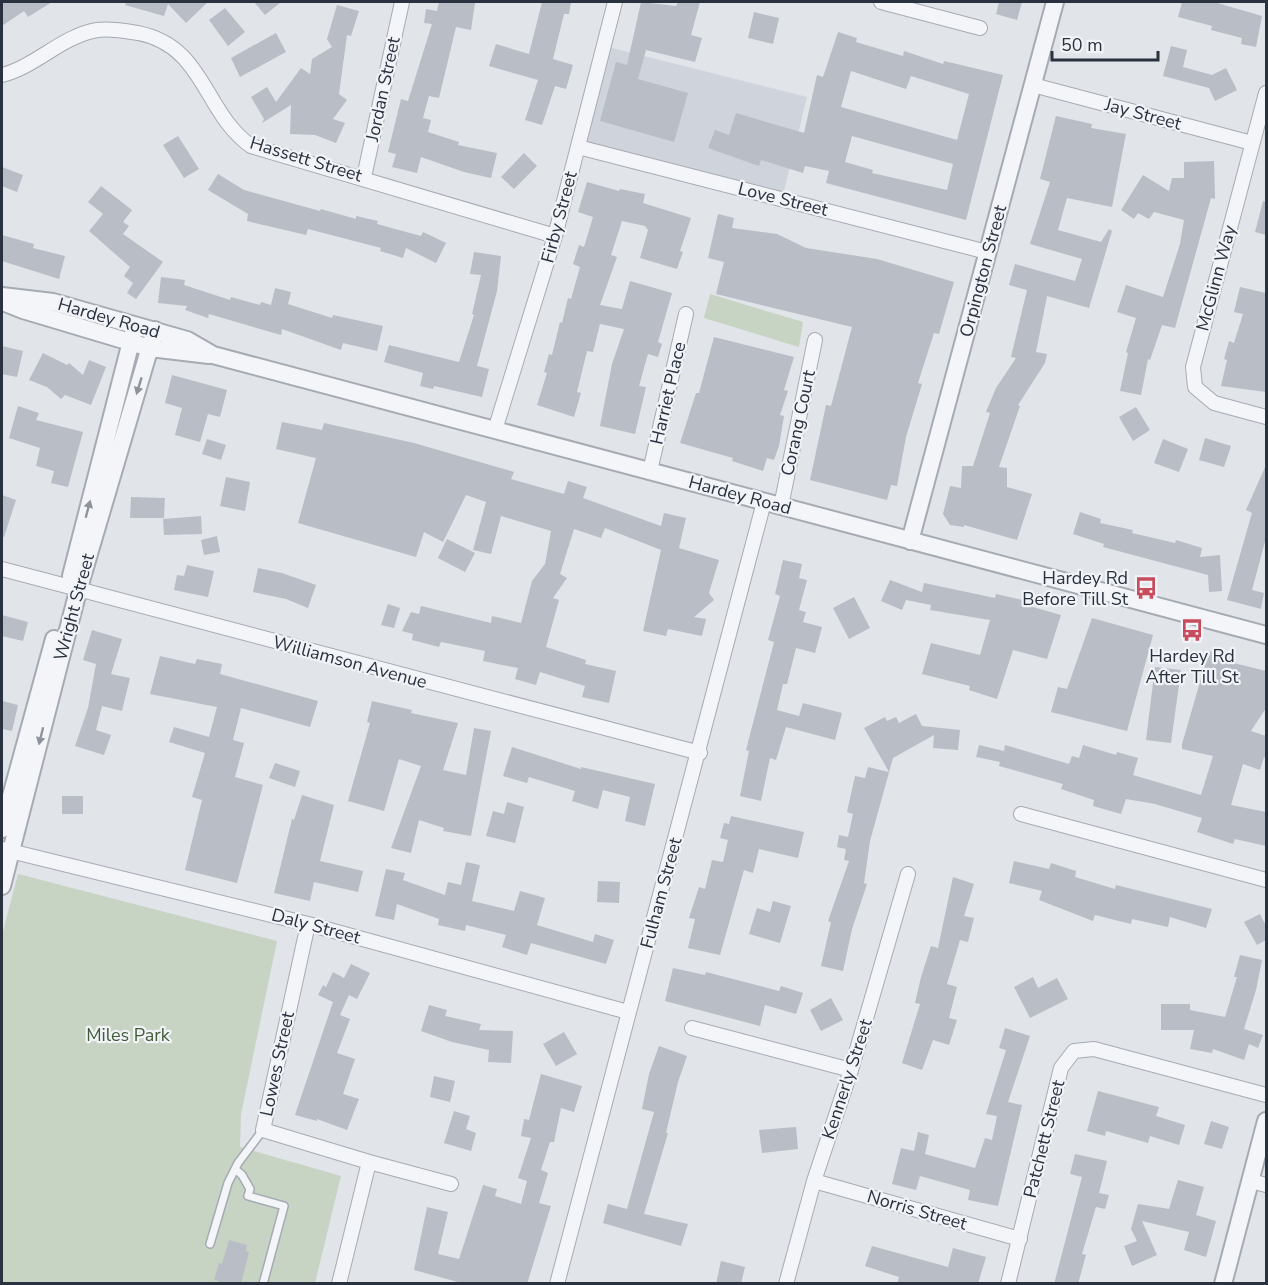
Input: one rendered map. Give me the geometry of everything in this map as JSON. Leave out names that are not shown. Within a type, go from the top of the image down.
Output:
[{"type":"street","name":"Jordan Street","points":[[364,177],[402,2]]},
{"type":"street","name":"Firby Street","points":[[495,430],[555,236],[615,2]]},
{"type":"street","points":[[881,2],[980,28]]},
{"type":"street","name":"Orpington Street","points":[[910,541],[1055,2]]},
{"type":"street","name":"Hassett Street","points":[[2,75],[97,30],[148,35],[173,46],[195,70],[235,134],[251,146],[364,177],[555,236]]},
{"type":"street","name":"Jay Street","points":[[1033,85],[1252,143]]},
{"type":"street","name":"McGlinn Way","points":[[1266,93],[1193,367],[1195,387],[1214,403],[1266,417]]},
{"type":"street","name":"Love Street","points":[[578,147],[987,252]]},
{"type":"street","name":"Hardey Road","points":[[2,296],[53,302],[155,330],[187,340],[213,355]]},
{"type":"street","name":"Hardey Road","points":[[2,301],[23,310],[150,348],[190,355],[213,355],[1266,635]]},
{"type":"street","name":"Harriet Place","points":[[650,471],[686,315]]},
{"type":"street","name":"Wright Street","points":[[2,886],[6,850],[73,589],[135,326]]},
{"type":"street","name":"Wright Street","points":[[2,829],[73,589],[155,330]]},
{"type":"street","name":"Corang Court","points":[[772,504],[815,340]]},
{"type":"street","name":"Fulham Street","points":[[557,1284],[628,1012],[772,504]]},
{"type":"street","name":"Williamson Avenue","points":[[2,569],[700,753]]},
{"type":"street","points":[[1021,814],[1266,880]]},
{"type":"street","name":"Daly Street","points":[[6,850],[308,924],[628,1012]]},
{"type":"street","name":"Kennerly Street","points":[[786,1284],[813,1181],[852,1070],[908,874]]},
{"type":"street","name":"Lowes Street","points":[[308,924],[263,1130],[452,1184]]},
{"type":"street","points":[[692,1028],[852,1070]]},
{"type":"street","name":"Patchett Street","points":[[1008,1284],[1061,1068],[1074,1051],[1094,1049],[1266,1095]]},
{"type":"street","points":[[1224,1284],[1259,1183],[1266,1121]]},
{"type":"street","points":[[339,1284],[369,1162]]},
{"type":"street","name":"Norris Street","points":[[813,1181],[1020,1239]]},
{"type":"lane","points":[[210,1244],[228,1183],[235,1169],[263,1130]]},
{"type":"lane","points":[[235,1169],[242,1175],[250,1189],[248,1196],[284,1206],[263,1284]]},
{"type":"shaded area","points":[[604,46],[807,97],[782,199],[578,147]]},
{"type":"green space","points":[[710,294],[803,322],[799,347],[704,318]]},
{"type":"green space","name":"Miles Park","points":[[18,874],[277,941],[241,1114],[240,1147],[341,1176],[315,1283],[2,1284],[2,935]]},
{"type":"building","points":[[2,2],[52,2],[28,17],[24,11],[2,26]]},
{"type":"building","points":[[126,2],[208,2],[186,23],[168,4],[164,16],[125,5]]},
{"type":"building","points":[[254,2],[281,2],[265,15]]},
{"type":"building","points":[[439,2],[475,3],[471,30],[456,27],[439,98],[429,96],[423,118],[431,120],[428,132],[459,142],[458,145],[497,153],[491,178],[464,172],[421,157],[417,173],[392,167],[396,154],[388,152],[401,99],[408,101],[432,24],[424,23],[426,9],[437,11]]},
{"type":"building","points":[[542,2],[571,2],[569,14],[564,14],[553,59],[573,65],[566,89],[555,86],[542,125],[525,120],[538,80],[489,66],[496,44],[529,54]]},
{"type":"building","points":[[641,2],[676,6],[678,2],[700,2],[691,35],[702,38],[695,62],[646,50],[638,79],[688,93],[674,142],[600,121],[616,62],[627,65]]},
{"type":"building","points":[[999,2],[1022,2],[1017,20],[996,14]]},
{"type":"building","points":[[1182,2],[1214,2],[1262,16],[1256,47],[1241,44],[1242,38],[1211,30],[1212,26],[1178,17]]},
{"type":"building","points":[[337,5],[359,11],[351,36],[347,35],[339,94],[347,100],[333,119],[345,123],[336,143],[315,135],[290,134],[291,105],[262,123],[264,119],[251,97],[267,87],[276,102],[301,68],[310,74],[312,59],[332,47],[327,39]]},
{"type":"building","points":[[225,8],[245,32],[228,46],[209,20]]},
{"type":"building","points":[[754,12],[779,18],[773,44],[748,38]]},
{"type":"building","points":[[838,32],[857,38],[856,42],[903,56],[904,51],[943,64],[944,61],[1003,75],[966,220],[826,183],[829,171],[805,166],[803,173],[761,160],[759,166],[708,148],[715,130],[729,135],[736,113],[804,133],[817,75],[823,77]],"holes":[[[851,71],[906,89],[911,76],[969,94],[957,140],[841,107]],[[852,136],[953,164],[947,190],[872,173],[873,170],[845,162]]]},
{"type":"building","points":[[276,33],[286,52],[240,77],[231,58]]},
{"type":"building","points":[[1171,46],[1187,50],[1183,67],[1212,75],[1226,68],[1237,90],[1215,101],[1209,88],[1163,76]]},
{"type":"building","points":[[1056,116],[1092,124],[1091,128],[1126,134],[1112,207],[1067,198],[1058,230],[1101,242],[1109,229],[1112,231],[1089,308],[1047,296],[1036,352],[1047,354],[1045,363],[1018,405],[1020,406],[999,467],[1007,468],[1007,487],[1032,494],[1017,540],[964,525],[964,527],[950,525],[943,514],[950,486],[961,488],[962,466],[973,466],[990,413],[986,412],[996,388],[1016,358],[1011,357],[1027,290],[1009,285],[1015,264],[1075,281],[1082,259],[1030,244],[1050,182],[1040,179]]},
{"type":"building","points":[[178,136],[199,169],[184,178],[163,145]]},
{"type":"building","points":[[524,153],[537,166],[514,189],[501,177]]},
{"type":"building","points":[[1214,161],[1215,199],[1211,198],[1175,328],[1162,325],[1150,360],[1148,359],[1141,395],[1120,391],[1128,353],[1126,352],[1136,318],[1117,312],[1126,285],[1163,297],[1180,244],[1184,220],[1154,212],[1149,219],[1138,213],[1134,219],[1121,210],[1143,175],[1169,191],[1172,178],[1184,178],[1184,162]]},
{"type":"building","points":[[2,167],[23,175],[17,192],[2,186]]},
{"type":"building","points":[[218,174],[244,190],[320,211],[321,209],[356,219],[356,216],[378,221],[377,224],[421,236],[423,232],[446,243],[436,263],[406,248],[403,258],[380,251],[381,248],[308,229],[306,235],[247,221],[248,214],[208,190]]},
{"type":"building","points":[[587,182],[619,191],[620,189],[645,194],[643,203],[691,218],[680,251],[683,252],[677,269],[640,258],[648,230],[645,226],[622,221],[611,255],[617,257],[600,305],[622,309],[630,281],[672,293],[658,342],[662,344],[658,357],[648,354],[639,386],[646,387],[635,434],[600,426],[612,364],[624,329],[600,324],[593,352],[587,351],[577,392],[581,393],[574,417],[537,405],[547,373],[544,372],[549,354],[552,355],[560,322],[562,323],[568,298],[571,299],[580,267],[573,264],[579,245],[584,247],[593,217],[578,212]]},
{"type":"building","points":[[101,186],[132,210],[123,222],[129,226],[123,234],[163,262],[136,299],[127,293],[133,283],[124,276],[130,267],[89,231],[103,214],[88,202]]},
{"type":"building","points":[[1263,201],[1266,202],[1266,235],[1255,232]]},
{"type":"building","points":[[718,214],[734,218],[732,228],[777,234],[806,248],[877,259],[954,282],[939,334],[934,333],[918,383],[922,384],[906,437],[897,486],[891,485],[887,500],[810,480],[826,405],[831,406],[852,327],[716,294],[724,262],[708,258]]},
{"type":"building","points":[[2,235],[34,244],[33,248],[65,256],[59,279],[2,261]]},
{"type":"building","points":[[474,252],[501,256],[497,291],[477,366],[489,369],[482,397],[434,386],[433,389],[420,386],[423,373],[384,362],[389,345],[459,362],[474,315],[472,314],[481,275],[470,274]]},
{"type":"building","points":[[161,277],[185,280],[184,285],[230,300],[231,297],[260,305],[261,302],[271,305],[275,288],[291,292],[288,304],[332,318],[333,315],[383,326],[377,351],[343,343],[341,350],[282,329],[281,335],[209,314],[208,318],[185,310],[187,306],[158,303]]},
{"type":"building","points":[[1240,287],[1266,293],[1266,392],[1221,386],[1229,341],[1234,343],[1243,314],[1234,312]]},
{"type":"building","points":[[714,337],[794,357],[784,390],[788,391],[780,415],[784,416],[779,446],[774,460],[767,458],[763,471],[732,461],[733,458],[680,443],[696,393],[699,393]]},
{"type":"building","points":[[2,346],[23,351],[17,377],[2,374]]},
{"type":"building","points":[[43,353],[67,365],[69,363],[83,375],[89,360],[106,367],[91,405],[65,395],[61,399],[47,387],[29,380]]},
{"type":"building","points":[[172,375],[227,390],[220,417],[208,414],[200,442],[175,435],[182,408],[165,403]]},
{"type":"building","points":[[18,406],[39,413],[36,420],[83,432],[68,487],[51,483],[54,471],[36,466],[40,448],[9,438]]},
{"type":"building","points":[[1136,407],[1150,430],[1133,441],[1119,417]]},
{"type":"building","points":[[282,422],[322,430],[324,423],[414,443],[514,472],[511,479],[564,494],[568,481],[587,487],[583,498],[661,526],[664,513],[686,518],[679,548],[719,560],[709,593],[714,600],[694,617],[706,619],[702,636],[668,629],[666,636],[643,631],[661,550],[605,528],[601,538],[574,529],[560,574],[567,578],[553,598],[559,600],[546,647],[586,660],[585,664],[616,671],[609,703],[582,697],[585,686],[540,672],[536,685],[515,679],[518,668],[483,661],[485,651],[441,642],[439,647],[412,640],[413,634],[402,631],[411,612],[419,614],[421,606],[491,623],[492,616],[521,623],[532,581],[545,564],[551,531],[501,516],[491,554],[473,550],[486,502],[466,495],[443,542],[424,532],[416,557],[298,523],[316,458],[276,449]]},
{"type":"building","points":[[1205,438],[1231,446],[1224,467],[1199,460]]},
{"type":"building","points":[[207,439],[226,445],[221,460],[202,454]]},
{"type":"building","points":[[1163,439],[1188,449],[1179,472],[1154,463]]},
{"type":"building","points":[[1266,465],[1266,538],[1252,590],[1264,593],[1261,609],[1227,600],[1252,513],[1246,510]]},
{"type":"building","points":[[226,477],[250,482],[245,511],[220,506]]},
{"type":"building","points":[[2,495],[16,500],[4,537],[2,537]]},
{"type":"building","points":[[131,497],[165,498],[164,518],[130,518]]},
{"type":"building","points":[[1080,512],[1101,519],[1100,523],[1133,530],[1132,533],[1175,543],[1176,540],[1202,548],[1200,557],[1220,555],[1222,591],[1209,592],[1208,575],[1103,547],[1104,544],[1073,534]]},
{"type":"building","points":[[201,516],[202,534],[164,535],[163,519]]},
{"type":"building","points":[[217,536],[220,552],[204,555],[201,540]]},
{"type":"building","points":[[447,539],[475,553],[465,572],[438,558]]},
{"type":"building","points":[[783,560],[802,564],[799,578],[807,580],[799,610],[806,612],[803,622],[822,627],[815,653],[796,648],[787,684],[783,684],[777,710],[799,716],[803,703],[842,713],[835,740],[786,727],[776,760],[770,758],[761,801],[740,796],[749,751],[746,750],[774,642],[768,640],[780,596],[775,594]]},
{"type":"building","points":[[187,565],[214,571],[208,597],[174,590],[177,575],[184,576]]},
{"type":"building","points":[[258,568],[282,573],[316,585],[308,608],[286,599],[253,592]]},
{"type":"building","points":[[890,580],[922,592],[924,583],[995,598],[996,594],[1023,600],[1022,604],[1061,615],[1047,659],[1013,650],[997,699],[969,690],[970,686],[922,674],[931,643],[980,655],[990,620],[930,610],[931,605],[906,600],[902,610],[881,601]]},
{"type":"building","points":[[854,597],[870,628],[849,639],[833,608]]},
{"type":"building","points":[[388,604],[400,608],[394,628],[381,625]]},
{"type":"building","points":[[2,615],[28,622],[23,641],[2,636]]},
{"type":"building","points":[[1092,618],[1153,635],[1127,731],[1051,712],[1058,687],[1067,689]]},
{"type":"building","points":[[92,630],[122,639],[111,674],[130,678],[122,711],[102,706],[96,730],[111,735],[104,755],[75,746],[88,708],[96,664],[83,660]]},
{"type":"building","points":[[1209,651],[1231,657],[1230,662],[1266,671],[1266,708],[1251,731],[1266,736],[1266,758],[1264,757],[1260,770],[1243,764],[1231,805],[1266,812],[1266,846],[1235,839],[1233,844],[1197,832],[1202,818],[1155,804],[1126,799],[1121,814],[1093,806],[1094,800],[1061,789],[1063,784],[999,766],[1000,762],[976,757],[979,745],[1004,751],[1005,745],[1069,764],[1072,756],[1079,758],[1083,745],[1116,755],[1117,752],[1138,758],[1133,775],[1201,795],[1213,756],[1182,749],[1182,744]]},
{"type":"building","points":[[160,656],[195,664],[197,659],[222,664],[220,674],[318,701],[310,727],[241,708],[233,740],[244,743],[235,777],[263,785],[237,883],[185,870],[202,800],[192,797],[205,753],[169,742],[174,727],[209,737],[217,707],[150,694]]},
{"type":"building","points":[[1155,667],[1181,670],[1171,743],[1146,740]]},
{"type":"building","points":[[2,701],[18,705],[12,731],[2,729]]},
{"type":"building","points":[[372,701],[412,710],[411,713],[458,723],[443,770],[466,775],[474,728],[491,731],[471,836],[443,831],[444,828],[419,820],[411,853],[391,848],[421,766],[399,759],[384,811],[348,801],[370,723],[367,722]]},
{"type":"building","points":[[916,714],[922,726],[960,730],[958,750],[933,748],[934,735],[893,758],[870,841],[864,883],[867,884],[852,929],[843,971],[821,966],[831,922],[828,921],[849,861],[844,860],[846,849],[837,847],[839,835],[848,837],[853,814],[847,812],[855,776],[865,778],[868,767],[889,772],[864,728],[885,717],[887,721],[896,717],[899,723]]},
{"type":"building","points":[[512,747],[581,769],[581,767],[655,784],[645,826],[625,821],[630,797],[603,790],[598,809],[572,801],[575,791],[529,777],[527,783],[503,776]]},
{"type":"building","points":[[275,763],[300,771],[295,787],[269,778]]},
{"type":"building","points":[[302,795],[334,805],[320,861],[363,871],[358,892],[314,882],[310,901],[274,893],[292,819],[294,820]]},
{"type":"building","points":[[62,796],[83,796],[83,814],[62,814]]},
{"type":"building","points":[[507,802],[524,807],[515,843],[486,836],[493,811],[504,814]]},
{"type":"building","points":[[731,816],[804,832],[798,858],[759,849],[753,873],[744,870],[720,955],[688,948],[695,919],[689,918],[699,887],[705,889],[712,860],[723,862],[728,840],[720,838],[724,823],[729,824]]},
{"type":"building","points":[[1014,861],[1049,869],[1051,863],[1076,871],[1075,877],[1115,889],[1116,885],[1212,909],[1206,928],[1170,917],[1168,927],[1132,919],[1131,924],[1095,915],[1093,921],[1039,900],[1042,891],[1009,883]]},
{"type":"building","points":[[466,862],[480,865],[472,901],[514,911],[520,891],[545,898],[537,925],[593,942],[595,934],[614,940],[606,964],[531,943],[527,955],[502,947],[506,935],[466,925],[465,931],[438,925],[439,919],[397,904],[394,920],[375,916],[386,869],[405,873],[403,880],[445,895],[448,882],[461,885]]},
{"type":"building","points":[[953,877],[974,884],[964,916],[974,918],[968,942],[960,940],[947,984],[957,987],[949,1018],[957,1020],[949,1045],[933,1040],[922,1070],[902,1063],[920,1004],[915,1003],[921,977],[931,946],[938,948]]},
{"type":"building","points":[[598,881],[620,882],[619,903],[597,902]]},
{"type":"building","points":[[773,901],[791,906],[780,943],[749,934],[757,908],[770,912]]},
{"type":"building","points":[[1260,914],[1266,926],[1266,940],[1257,945],[1244,922]]},
{"type":"building","points":[[1240,955],[1262,960],[1244,1029],[1263,1035],[1258,1048],[1249,1044],[1244,1060],[1213,1049],[1212,1053],[1190,1049],[1194,1030],[1161,1030],[1161,1004],[1190,1004],[1190,1010],[1225,1017],[1237,977],[1234,977]]},
{"type":"building","points":[[351,964],[370,973],[357,999],[349,995],[340,1015],[350,1019],[337,1053],[355,1059],[343,1094],[359,1099],[347,1130],[317,1119],[317,1121],[295,1115],[333,1002],[318,995],[323,985],[326,987],[333,972],[344,978]]},
{"type":"building","points":[[673,968],[705,975],[706,972],[779,991],[781,986],[803,993],[796,1014],[765,1005],[760,1026],[665,1001]]},
{"type":"building","points":[[1033,977],[1038,988],[1057,978],[1068,999],[1030,1018],[1014,987]]},
{"type":"building","points":[[831,998],[843,1020],[821,1031],[810,1010]]},
{"type":"building","points":[[429,1005],[447,1010],[445,1016],[481,1024],[479,1030],[513,1031],[511,1063],[488,1062],[489,1050],[452,1042],[421,1031]]},
{"type":"building","points":[[1005,1028],[1030,1036],[1008,1102],[1022,1105],[998,1206],[968,1200],[970,1190],[920,1176],[916,1190],[892,1184],[901,1148],[914,1151],[918,1132],[929,1135],[925,1154],[975,1168],[985,1138],[992,1140],[997,1116],[986,1114],[1006,1050],[999,1048]]},
{"type":"building","points":[[564,1032],[577,1054],[556,1066],[543,1044]]},
{"type":"building","points":[[659,1046],[687,1056],[678,1082],[666,1133],[668,1133],[644,1214],[688,1224],[681,1246],[603,1223],[608,1204],[627,1209],[654,1112],[642,1109],[649,1074]]},
{"type":"building","points":[[541,1074],[582,1086],[574,1112],[561,1108],[554,1142],[550,1142],[541,1170],[548,1173],[539,1203],[551,1206],[527,1284],[465,1284],[414,1270],[427,1207],[448,1212],[438,1254],[459,1259],[483,1185],[497,1189],[495,1196],[521,1204],[527,1181],[518,1178],[531,1138],[521,1136],[524,1119],[529,1120]]},
{"type":"building","points":[[434,1076],[455,1081],[450,1102],[430,1097]]},
{"type":"building","points":[[1098,1091],[1159,1107],[1156,1116],[1185,1125],[1179,1145],[1150,1136],[1148,1143],[1106,1131],[1105,1136],[1087,1131]]},
{"type":"building","points":[[454,1111],[470,1116],[466,1129],[476,1133],[471,1151],[444,1143]]},
{"type":"building","points":[[1211,1121],[1229,1127],[1222,1149],[1204,1144]]},
{"type":"building","points":[[796,1127],[798,1149],[762,1153],[759,1130]]},
{"type":"building","points":[[1075,1154],[1107,1161],[1099,1193],[1109,1195],[1105,1209],[1096,1207],[1082,1254],[1086,1255],[1078,1284],[1054,1284],[1082,1177],[1070,1174]]},
{"type":"building","points":[[1178,1180],[1204,1187],[1196,1215],[1216,1221],[1206,1257],[1184,1250],[1189,1232],[1142,1221],[1157,1255],[1132,1266],[1124,1246],[1137,1241],[1131,1229],[1138,1204],[1169,1209]]},
{"type":"building","points":[[229,1240],[247,1245],[246,1251],[249,1252],[241,1284],[219,1284],[219,1281],[214,1280],[219,1263],[222,1264]]},
{"type":"building","points":[[872,1246],[948,1267],[953,1248],[986,1257],[978,1284],[897,1284],[899,1277],[865,1266]]},
{"type":"building","points":[[721,1261],[745,1267],[741,1284],[716,1284]]},
{"type":"place","name":"Hardey Rd Before Till St","points":[[1146,588]]},
{"type":"place","name":"Hardey Rd After Till St","points":[[1192,630]]}]
